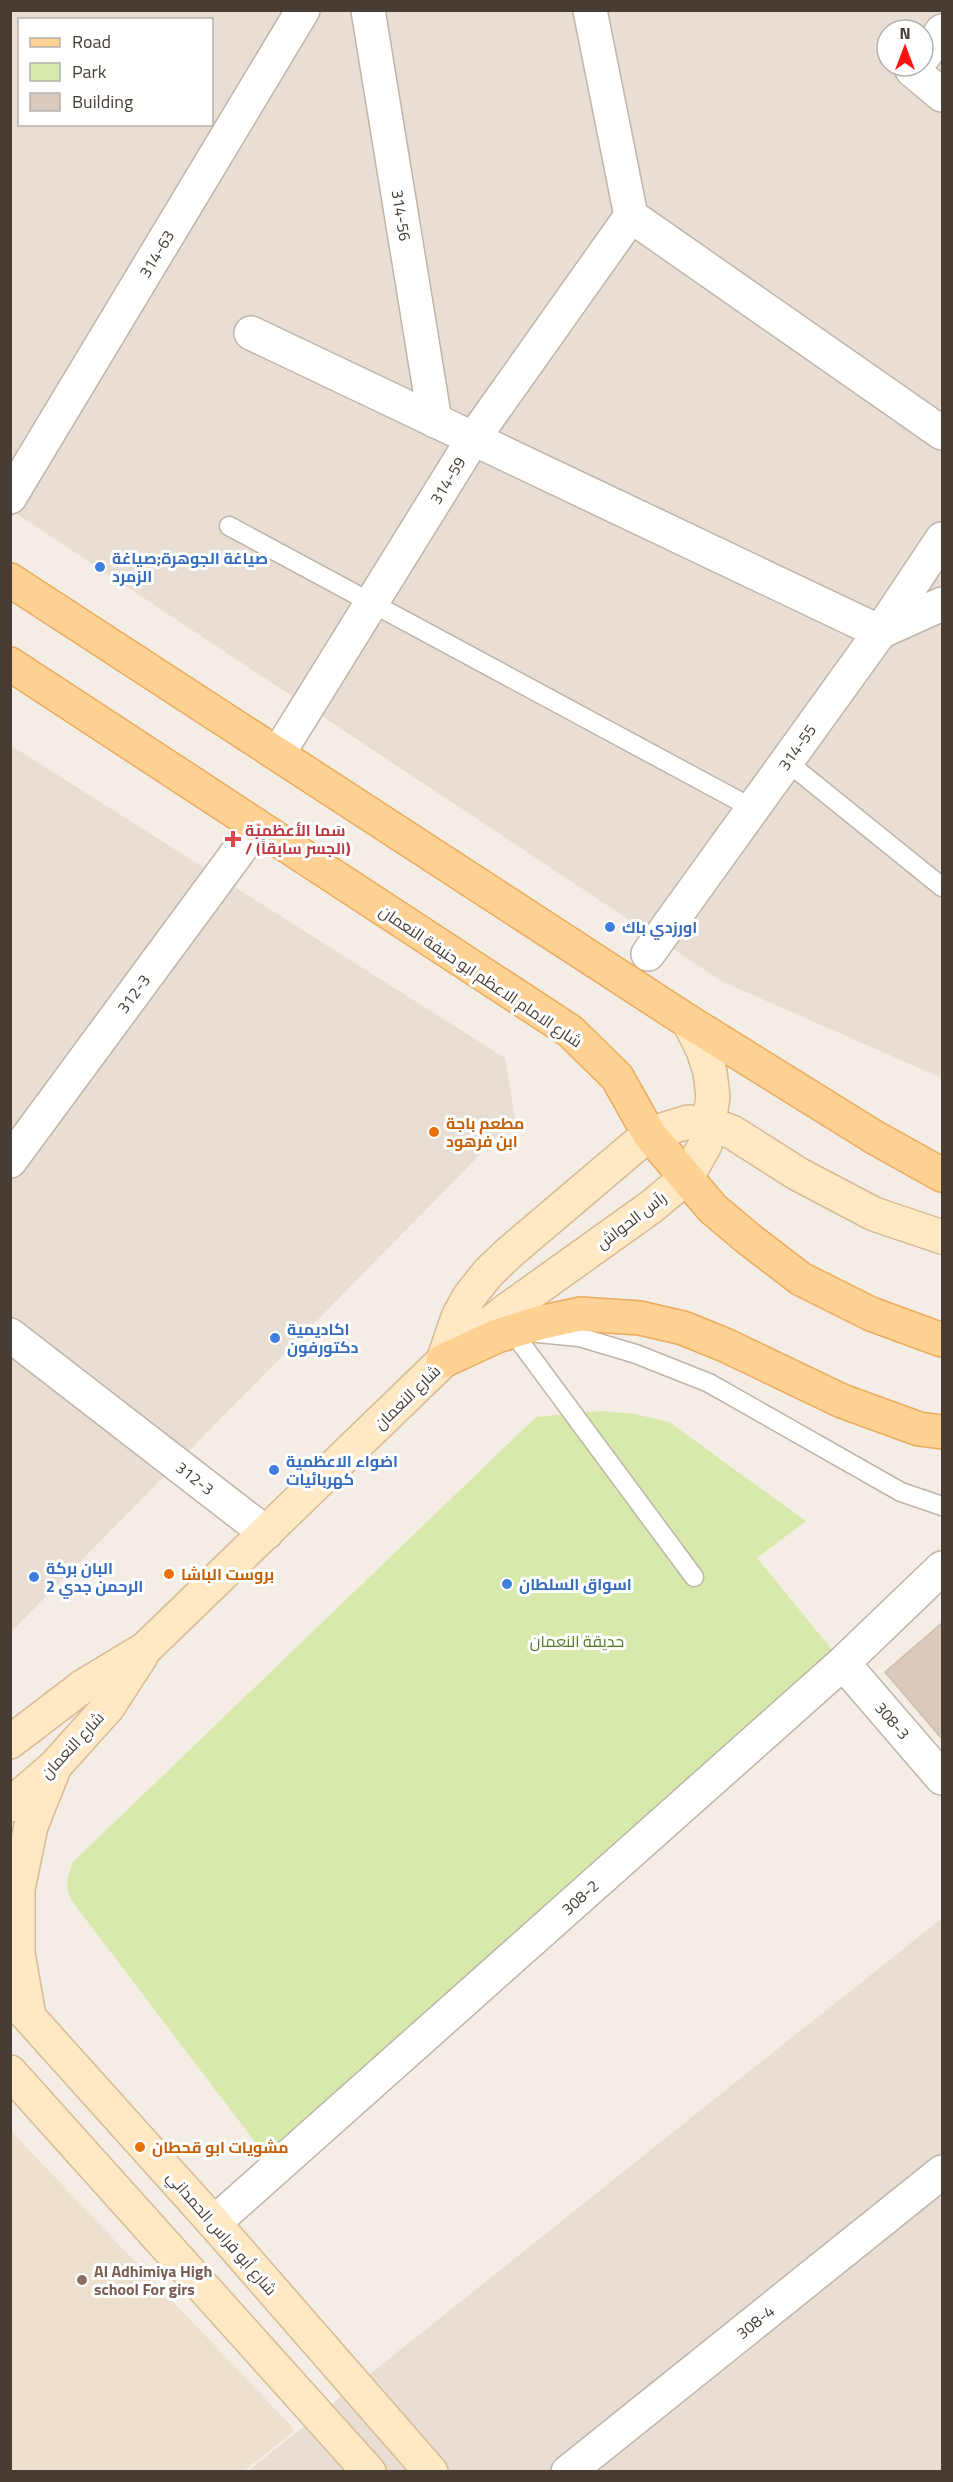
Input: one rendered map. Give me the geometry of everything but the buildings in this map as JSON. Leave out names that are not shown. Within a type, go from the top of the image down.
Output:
[{"type":"main road","points":[[10,580],[688,1022],[874,1137],[942,1175]]},
{"type":"main road","name":"شارع الامام الاعظم ابو حنيفة النعمان","points":[[10,664],[570,1031],[617,1077],[649,1134],[713,1209],[801,1279],[871,1314],[942,1340]]},
{"type":"main road","points":[[443,1361],[497,1335],[580,1314],[640,1318],[683,1328],[725,1345],[842,1401],[919,1429],[942,1432]]},
{"type":"street","name":"314-63","points":[[10,498],[303,10]]},
{"type":"street","name":"314-56","points":[[368,10],[435,421]]},
{"type":"street","points":[[590,10],[631,216],[942,433]]},
{"type":"street","points":[[922,78],[942,95]]},
{"type":"street","name":"314-59","points":[[278,754],[473,439],[631,216]]},
{"type":"street","points":[[251,333],[880,632],[942,604]]},
{"type":"street","name":"314-55","points":[[648,954],[880,632],[942,539]]},
{"type":"street","name":"312-3","points":[[10,1161],[257,826]]},
{"type":"street","name":"رآس الحواش","points":[[443,1361],[507,1310],[651,1207],[687,1177],[705,1144],[713,1098],[710,1072],[704,1050],[688,1022]]},
{"type":"street","points":[[649,1134],[688,1122],[709,1124],[732,1132],[798,1174],[874,1214],[942,1237]]},
{"type":"street","name":"شارع النعمان","points":[[10,1742],[82,1687],[145,1649],[443,1361],[458,1317],[469,1297],[488,1274],[510,1252],[649,1134]]},
{"type":"street","name":"312-3","points":[[10,1335],[266,1533]]},
{"type":"street","name":"308-2","points":[[214,2223],[843,1663],[942,1568]]},
{"type":"street","name":"شارع النعمان","points":[[10,1805],[55,1766],[108,1707],[145,1649]]},
{"type":"street","name":"308-3","points":[[843,1663],[942,1778]]},
{"type":"street","points":[[20,2006],[18,1889],[31,1826],[55,1766]]},
{"type":"street","name":"شارع أبو فراس الحمداني","points":[[20,2006],[214,2223],[431,2472]]},
{"type":"street","points":[[10,2072],[369,2472]]},
{"type":"street","name":"308-4","points":[[568,2472],[942,2172]]},
{"type":"lane","points":[[229,526],[752,808]]},
{"type":"lane","points":[[786,760],[942,887]]},
{"type":"lane","points":[[512,1331],[579,1337],[636,1354],[709,1383],[902,1492],[942,1506]]},
{"type":"lane","points":[[512,1331],[694,1577]]},
{"type":"shaded area","points":[[10,11],[942,11],[942,1078],[723,982],[11,510]]},
{"type":"shaded area","points":[[10,745],[505,1058],[515,1119],[11,1632]]},
{"type":"shaded area","points":[[942,1918],[942,2471],[248,2471]]},
{"type":"shaded area","name":"Al Adhimiya High school For girs","points":[[11,2131],[295,2430],[244,2471],[11,2471]]},
{"type":"green space","name":"حديقة النعمان","points":[[602,1411],[635,1414],[669,1422],[806,1521],[757,1558],[843,1663],[268,2159],[71,1900],[68,1881],[73,1862],[536,1417]]},
{"type":"place","name":"صياغة الجوهرة;صياغة الزمرد","points":[[100,567]]},
{"type":"place","name":"سَما الأعظميّة / (الجسر سابقاً)","points":[[233,839]]},
{"type":"place","name":"اورزدي باك","points":[[610,927]]},
{"type":"place","name":"مطعم باجة ابن فرهود","points":[[434,1132]]},
{"type":"place","name":"اكاديمية دكتورفون","points":[[275,1338]]},
{"type":"place","name":"اضواء الاعظمية كهربائيات","points":[[274,1470]]},
{"type":"place","name":"بروست الباشا","points":[[169,1574]]},
{"type":"place","name":"البان بركة الرحمن جدي 2","points":[[34,1577]]},
{"type":"place","name":"اسواق السلطان","points":[[507,1584]]},
{"type":"place","name":"مشويات ابو قحطان","points":[[140,2147]]},
{"type":"place","name":"Al Adhimiya High school For girs","points":[[82,2280]]}]
